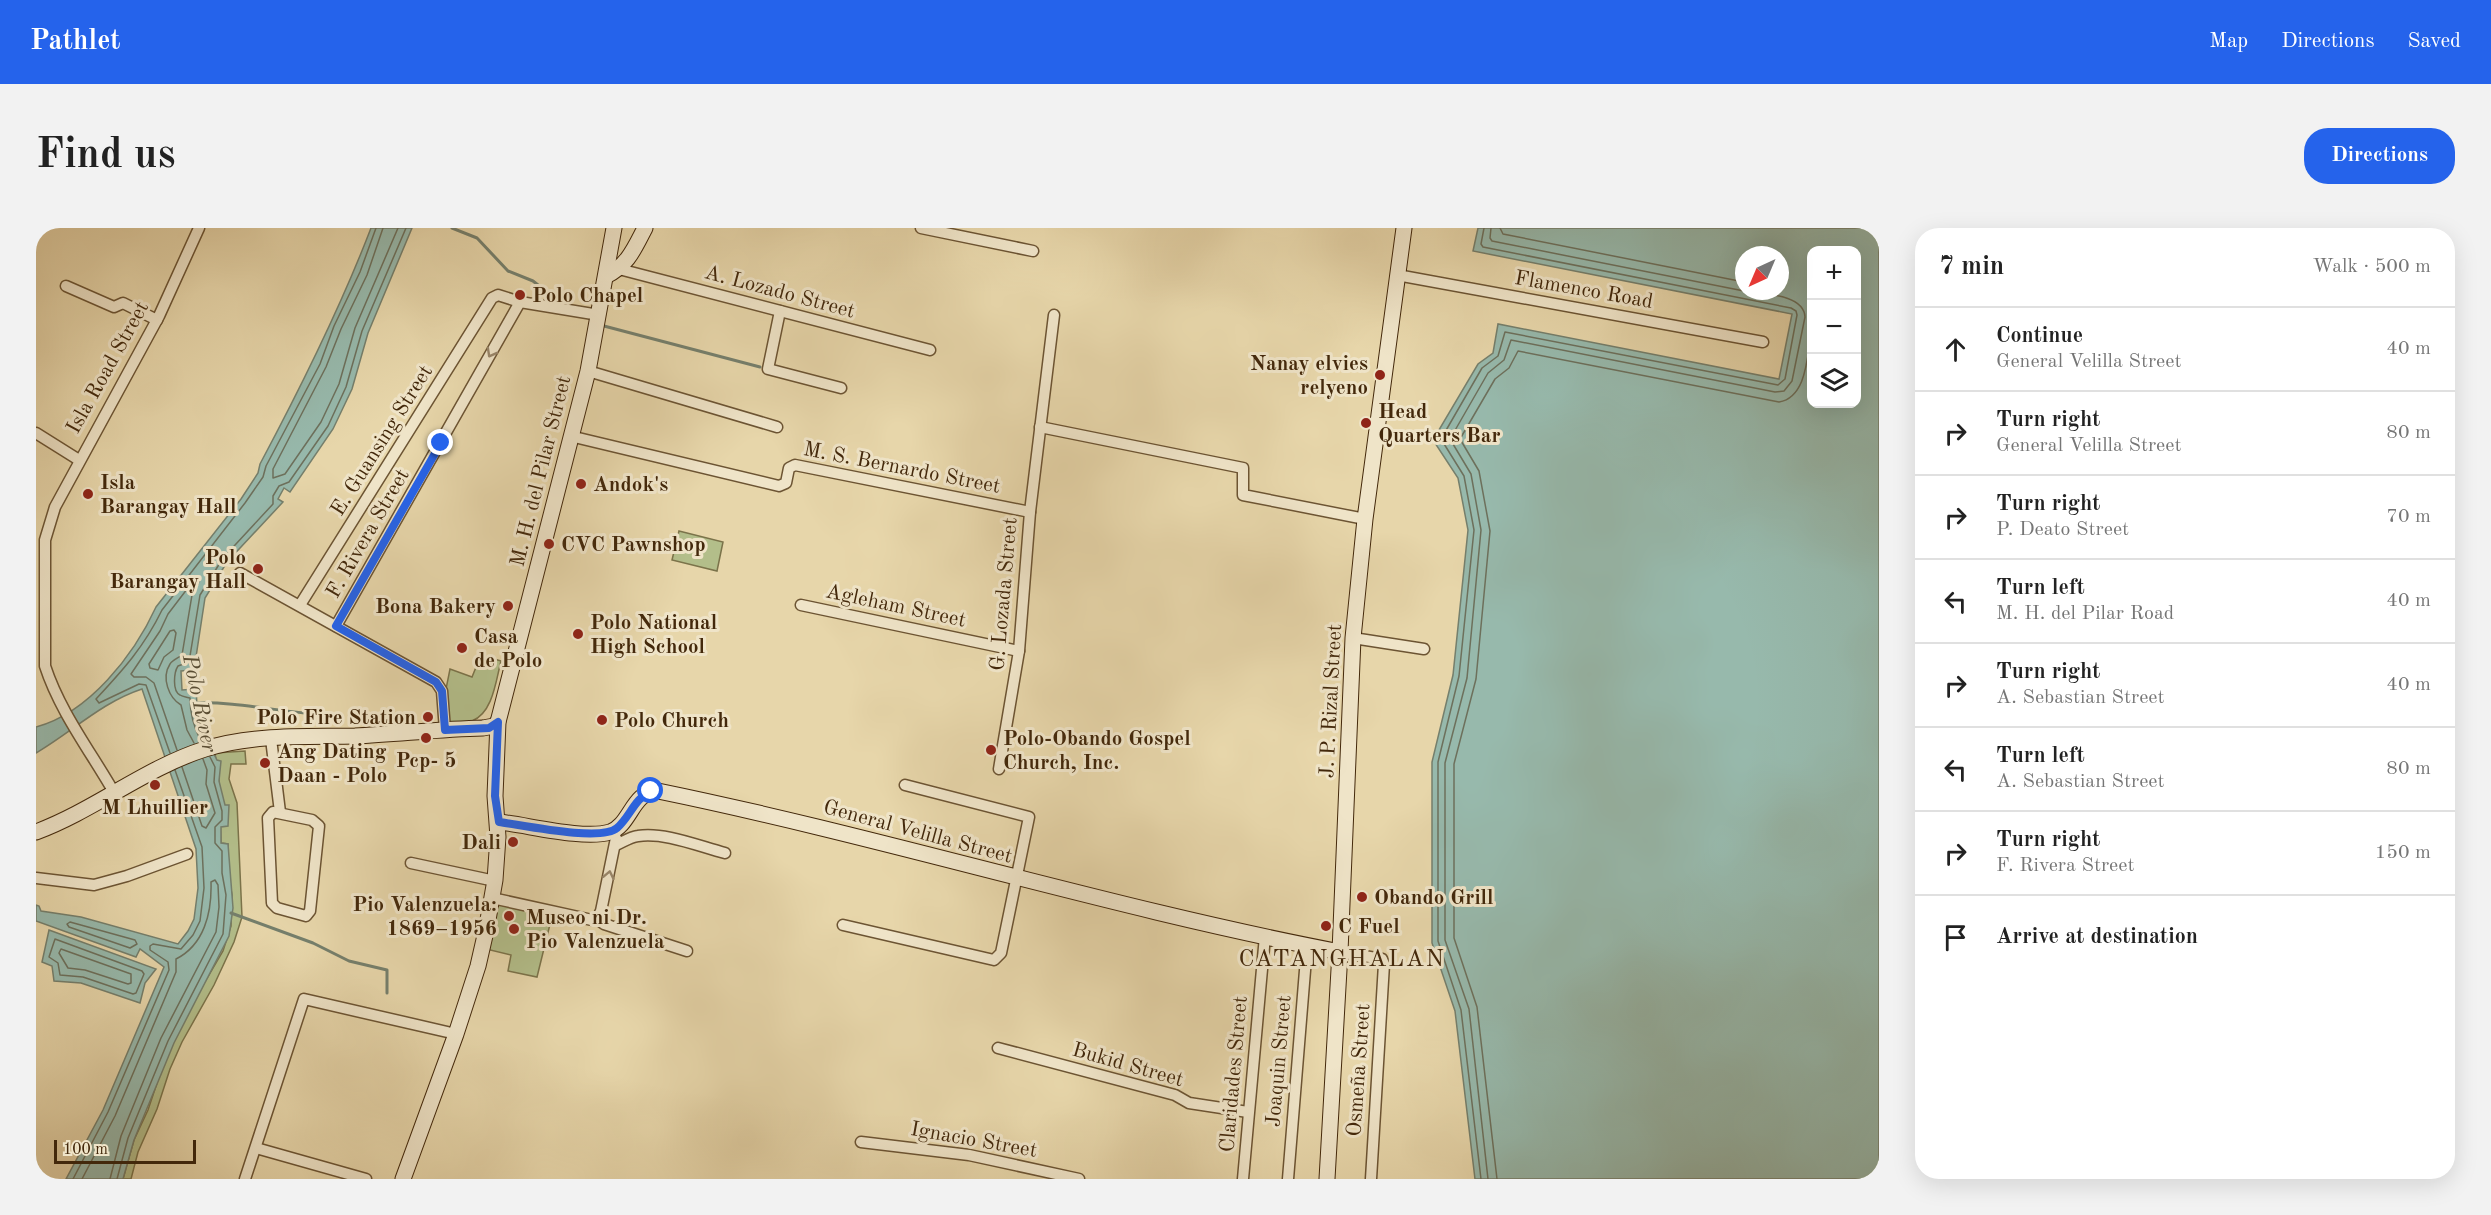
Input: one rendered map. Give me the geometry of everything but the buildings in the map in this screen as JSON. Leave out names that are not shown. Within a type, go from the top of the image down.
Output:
[{"type":"main road","name":"M. H. del Pilar Street","points":[[403,1179],[456,1034],[478,966],[495,881],[499,822],[495,796],[498,722],[588,371],[599,315],[613,272],[614,228]]},
{"type":"main road","points":[[613,272],[633,250],[645,228]]},
{"type":"main road","name":"J. P. Rizal Street","points":[[1326,1179],[1340,952],[1353,638],[1365,519],[1404,228]]},
{"type":"main road","points":[[36,832],[115,794],[169,764],[204,749],[231,743],[272,739],[489,728],[498,722]]},
{"type":"main road","name":"General Velilla Street","points":[[617,829],[645,794],[658,791],[760,812],[1016,878],[1340,952]]},
{"type":"main road","points":[[499,822],[591,835],[617,829]]},
{"type":"street","name":"Isla Road Street","points":[[115,794],[50,683],[40,670],[45,540],[55,507],[157,320],[199,228]]},
{"type":"street","points":[[921,228],[1033,251]]},
{"type":"street","name":"A. Lozado Street","points":[[613,272],[780,311],[930,350]]},
{"type":"street","name":"Flamenco Road","points":[[1397,275],[1763,342]]},
{"type":"street","points":[[66,286],[114,307],[123,303],[157,320]]},
{"type":"street","name":"E. Guansing Street","points":[[300,605],[495,296],[519,302]]},
{"type":"street","points":[[519,302],[599,315]]},
{"type":"street","name":"F. Rivera Street","points":[[336,626],[519,302]]},
{"type":"street","points":[[780,311],[768,369],[841,388]]},
{"type":"street","name":"G. Lozada Street","points":[[999,769],[1019,651],[1030,512],[1054,315]]},
{"type":"street","points":[[588,371],[777,427]]},
{"type":"street","points":[[1040,427],[1243,468],[1243,495],[1365,519]]},
{"type":"street","points":[[36,433],[79,460]]},
{"type":"street","name":"M. S. Bernardo Street","points":[[570,436],[779,486],[786,483],[789,468],[795,465],[1030,512]]},
{"type":"street","points":[[240,573],[436,682],[442,691],[445,730]]},
{"type":"street","name":"Agleham Street","points":[[801,604],[1019,651]]},
{"type":"street","points":[[1353,638],[1424,649]]},
{"type":"street","points":[[272,739],[280,812]]},
{"type":"street","points":[[843,925],[994,960],[1001,952],[1029,817],[905,785]]},
{"type":"street","points":[[273,812],[280,812],[312,820],[319,826],[310,911],[306,916],[276,908],[272,903],[268,818],[273,812]]},
{"type":"street","points":[[597,919],[601,911],[616,845],[617,829]]},
{"type":"street","points":[[616,845],[636,836],[653,836],[683,841],[725,853]]},
{"type":"street","points":[[36,878],[94,885],[127,876],[187,854]]},
{"type":"street","points":[[411,863],[495,881]]},
{"type":"street","points":[[492,898],[592,920],[597,919],[604,924],[687,951]]},
{"type":"street","name":"Claridades Street","points":[[1243,1179],[1265,936]]},
{"type":"street","name":"Joaquin Street","points":[[1288,1179],[1306,946]]},
{"type":"street","name":"Osmeña Street","points":[[1340,952],[1376,957],[1382,959],[1384,964],[1371,1179]]},
{"type":"street","points":[[245,1179],[304,999],[456,1034]]},
{"type":"street","name":"Bukid Street","points":[[998,1048],[1175,1095],[1189,1103],[1248,1112]]},
{"type":"street","name":"Ignacio Street","points":[[861,1142],[969,1155],[1079,1179]]},
{"type":"street","points":[[256,1148],[366,1179]]},
{"type":"green space","points":[[679,531],[723,542],[717,571],[672,560]]},
{"type":"green space","points":[[481,655],[501,661],[489,704],[479,717],[472,721],[448,723],[446,689],[450,669],[472,677]]},
{"type":"green space","points":[[245,751],[246,764],[231,764],[229,779],[237,803],[242,917],[234,942],[214,985],[182,1042],[170,1069],[157,1109],[138,1152],[131,1179],[123,1179],[134,1140],[148,1110],[172,1038],[223,951],[231,926],[232,895],[228,872],[228,844],[221,843],[219,781],[215,753]]},
{"type":"green space","name":"Museo ni Dr. Pio Valenzuela","points":[[496,904],[552,916],[537,977],[508,971],[511,955],[486,949]]},
{"type":"water","points":[[371,228],[412,228],[368,333],[352,389],[333,429],[290,492],[284,488],[278,499],[283,502],[227,562],[205,598],[194,670],[181,671],[182,690],[196,689],[197,705],[195,706],[200,726],[217,760],[221,761],[219,781],[225,805],[229,805],[228,826],[221,827],[221,843],[228,844],[233,908],[229,936],[174,1043],[134,1140],[123,1179],[66,1179],[103,1110],[164,967],[140,949],[136,957],[36,921],[36,905],[41,911],[81,917],[178,944],[194,919],[198,888],[196,849],[142,689],[100,709],[36,753],[36,727],[55,720],[74,709],[108,680],[135,644],[156,607],[241,499],[258,473],[260,464],[319,348]]},
{"type":"water","points":[[1478,228],[1879,228],[1879,1179],[1475,1179],[1455,1011],[1432,943],[1432,762],[1453,675],[1468,530],[1458,478],[1433,440],[1478,364],[1493,353],[1498,324],[1779,379],[1792,314],[1473,251]]},
{"type":"water","points":[[49,930],[156,969],[145,983],[140,1003],[81,983],[54,981],[52,966],[42,962]]},
{"type":"waterway","points":[[452,228],[477,238],[508,271],[533,281],[543,289],[549,302]]},
{"type":"waterway","points":[[604,326],[760,367]]},
{"type":"waterway","name":"Polo River","points":[[194,703],[229,704],[333,715]]},
{"type":"waterway","points":[[231,913],[313,943],[349,961],[387,970],[387,993]]},
{"type":"place","name":"Polo Chapel","points":[[520,295]]},
{"type":"place","name":"Nanay elvies relyeno","points":[[1380,375]]},
{"type":"place","name":"Head Quarters Bar","points":[[1366,423]]},
{"type":"place","name":"Andok's","points":[[581,484]]},
{"type":"place","name":"Isla Barangay Hall","points":[[88,494]]},
{"type":"place","name":"CVC Pawnshop","points":[[549,544]]},
{"type":"place","name":"Polo Barangay Hall","points":[[258,569]]},
{"type":"place","name":"Bona Bakery","points":[[508,606]]},
{"type":"place","name":"Polo National High School","points":[[578,634]]},
{"type":"place","name":"Casa de Polo","points":[[462,648]]},
{"type":"place","name":"Polo Fire Station","points":[[428,717]]},
{"type":"place","name":"Polo Church","points":[[602,720]]},
{"type":"place","name":"Pcp- 5","points":[[426,738]]},
{"type":"place","name":"Polo-Obando Gospel Church, Inc.","points":[[991,750]]},
{"type":"place","name":"Ang Dating Daan - Polo","points":[[265,763]]},
{"type":"place","name":"M Lhuillier","points":[[155,785]]},
{"type":"place","name":"Dali","points":[[513,842]]},
{"type":"place","name":"Obando Grill","points":[[1362,897]]},
{"type":"place","name":"Pio Valenzuela: 1869–1956","points":[[509,916]]},
{"type":"place","name":"C Fuel","points":[[1326,926]]},
{"type":"place","name":"Museo ni Dr. Pio Valenzuela","points":[[514,929]]},
{"type":"district","name":"CATANGHALAN","points":[[1342,958]]},
{"type":"route","points":[[441,443],[336,626],[440,685],[445,730],[489,728],[498,722],[495,796],[496,815],[499,822],[591,835],[609,832],[617,829],[637,802],[651,791]]}]
